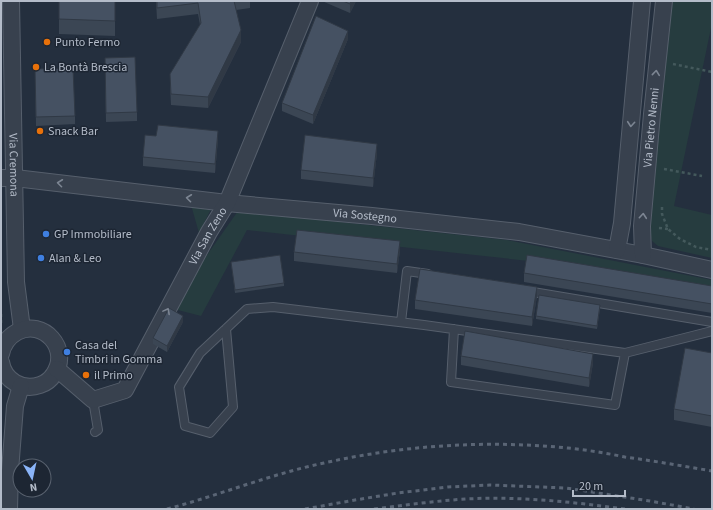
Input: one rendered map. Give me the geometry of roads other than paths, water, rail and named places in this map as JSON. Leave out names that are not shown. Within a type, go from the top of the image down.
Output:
[{"type":"street","name":"Via Cremona","points":[[11,1],[8,178],[16,282],[22,329]]},
{"type":"street","name":"Via San Zeno","points":[[93,400],[125,390],[209,232],[227,202],[310,1]]},
{"type":"street","name":"Via Pietro Nenni","points":[[617,250],[622,223],[642,1]]},
{"type":"street","name":"Via Pietro Nenni","points":[[643,255],[642,226],[664,1]]},
{"type":"street","name":"Via Sostegno","points":[[8,178],[519,232],[643,255],[712,270]]},
{"type":"street","points":[[32,328],[41,330],[49,335],[55,342],[59,351],[57,369],[51,378],[42,384],[32,387],[22,386],[13,382],[6,375],[2,367],[1,353],[10,336],[22,329],[32,328]]},
{"type":"street","points":[[57,369],[93,400]]},
{"type":"street","points":[[9,509],[10,471],[8,403],[22,386]]},
{"type":"lane","points":[[401,322],[407,271],[438,276]]},
{"type":"lane","points":[[517,289],[712,322]]},
{"type":"lane","points":[[226,329],[233,407],[210,433],[185,426],[179,387],[200,353],[247,309],[273,307],[401,322],[625,353],[712,332]]},
{"type":"lane","points":[[454,329],[451,382],[615,405],[625,353]]},
{"type":"lane","points":[[93,400],[98,430],[95,432]]},
{"type":"railway","points":[[167,509],[285,473],[324,463],[415,448],[476,444],[507,444],[568,448],[712,471]]},
{"type":"railway","points":[[305,509],[398,493],[448,487],[490,485],[566,488],[694,509]]},
{"type":"railway","points":[[374,509],[420,503],[486,498],[546,500],[625,509]]},
{"type":"place","name":"Punto Fermo","points":[[47,42]]},
{"type":"place","name":"La Bontà Brescia","points":[[36,67]]},
{"type":"place","name":"Snack Bar","points":[[40,131]]},
{"type":"place","name":"GP Immobiliare","points":[[46,234]]},
{"type":"place","name":"Alan & Leo","points":[[41,258]]},
{"type":"place","name":"Casa del Timbri in Gomma","points":[[67,352]]},
{"type":"place","name":"il Primo","points":[[86,375]]}]
